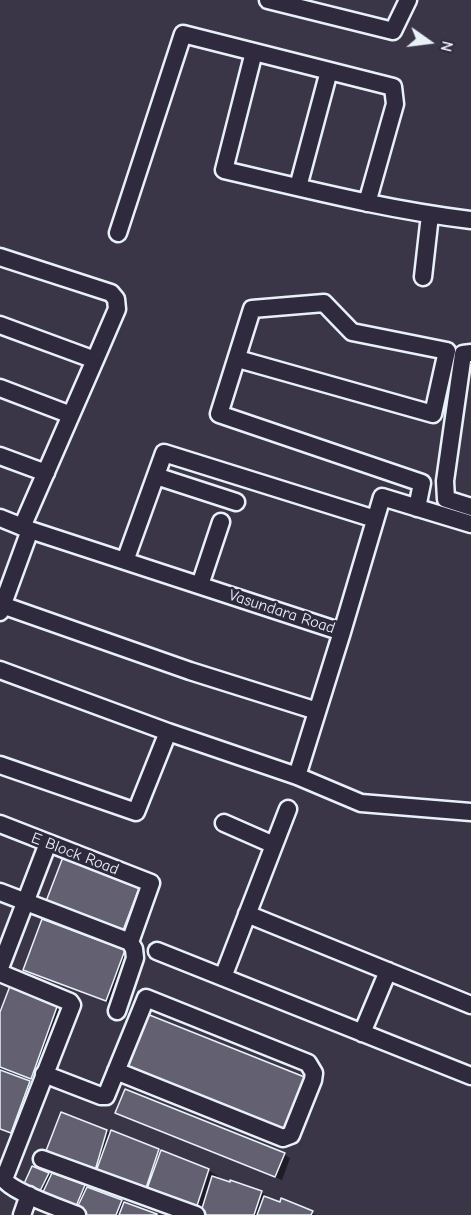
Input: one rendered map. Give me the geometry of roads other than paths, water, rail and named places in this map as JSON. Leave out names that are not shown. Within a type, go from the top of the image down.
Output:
[{"type":"street","points":[[268,0],[393,31],[408,0]]},
{"type":"street","points":[[118,233],[183,34],[393,87],[395,104],[367,203]]},
{"type":"street","points":[[254,52],[224,170],[367,203],[471,220]]},
{"type":"street","points":[[298,187],[329,71]]},
{"type":"street","points":[[423,277],[430,215]]},
{"type":"street","points":[[0,257],[111,293],[116,299],[117,309],[46,473],[1,608],[190,672],[317,711]]},
{"type":"street","points":[[237,359],[433,414],[447,351],[352,332],[324,303],[252,309],[219,414],[422,483],[417,508]]},
{"type":"street","points":[[0,325],[95,360]]},
{"type":"street","points":[[471,353],[463,354],[445,481],[446,499],[471,507]]},
{"type":"street","points":[[0,388],[71,414]]},
{"type":"street","points":[[124,561],[164,453],[375,519]]},
{"type":"street","points":[[0,456],[46,473]]},
{"type":"street","points":[[156,476],[236,501]]},
{"type":"street","name":"Vasundara Road","points":[[0,518],[342,632],[382,497],[471,524]]},
{"type":"street","points":[[200,585],[221,522]]},
{"type":"street","points":[[297,776],[342,632]]},
{"type":"street","points":[[0,670],[168,732],[297,776],[361,803],[471,812]]},
{"type":"street","points":[[0,765],[136,813],[168,732]]},
{"type":"street","points":[[223,977],[288,809]]},
{"type":"street","points":[[224,823],[274,845]]},
{"type":"street","name":"E Block Road","points":[[0,824],[151,883],[130,942]]},
{"type":"street","points":[[0,968],[48,843]]},
{"type":"street","points":[[0,892],[130,942],[135,958],[117,1011]]},
{"type":"street","points":[[247,914],[471,1005]]},
{"type":"street","points":[[157,951],[471,1076]]},
{"type":"street","points":[[362,1033],[388,971]]},
{"type":"street","points":[[0,973],[70,1002],[72,1005],[4,1179],[7,1184],[29,1195],[77,1215]]},
{"type":"street","points":[[116,1071],[283,1138],[291,1135],[314,1073],[308,1063],[125,989]]},
{"type":"street","points":[[44,1074],[104,1097],[146,998]]},
{"type":"street","points":[[42,1159],[196,1215]]},
{"type":"street","points":[[22,1215],[29,1195]]}]
